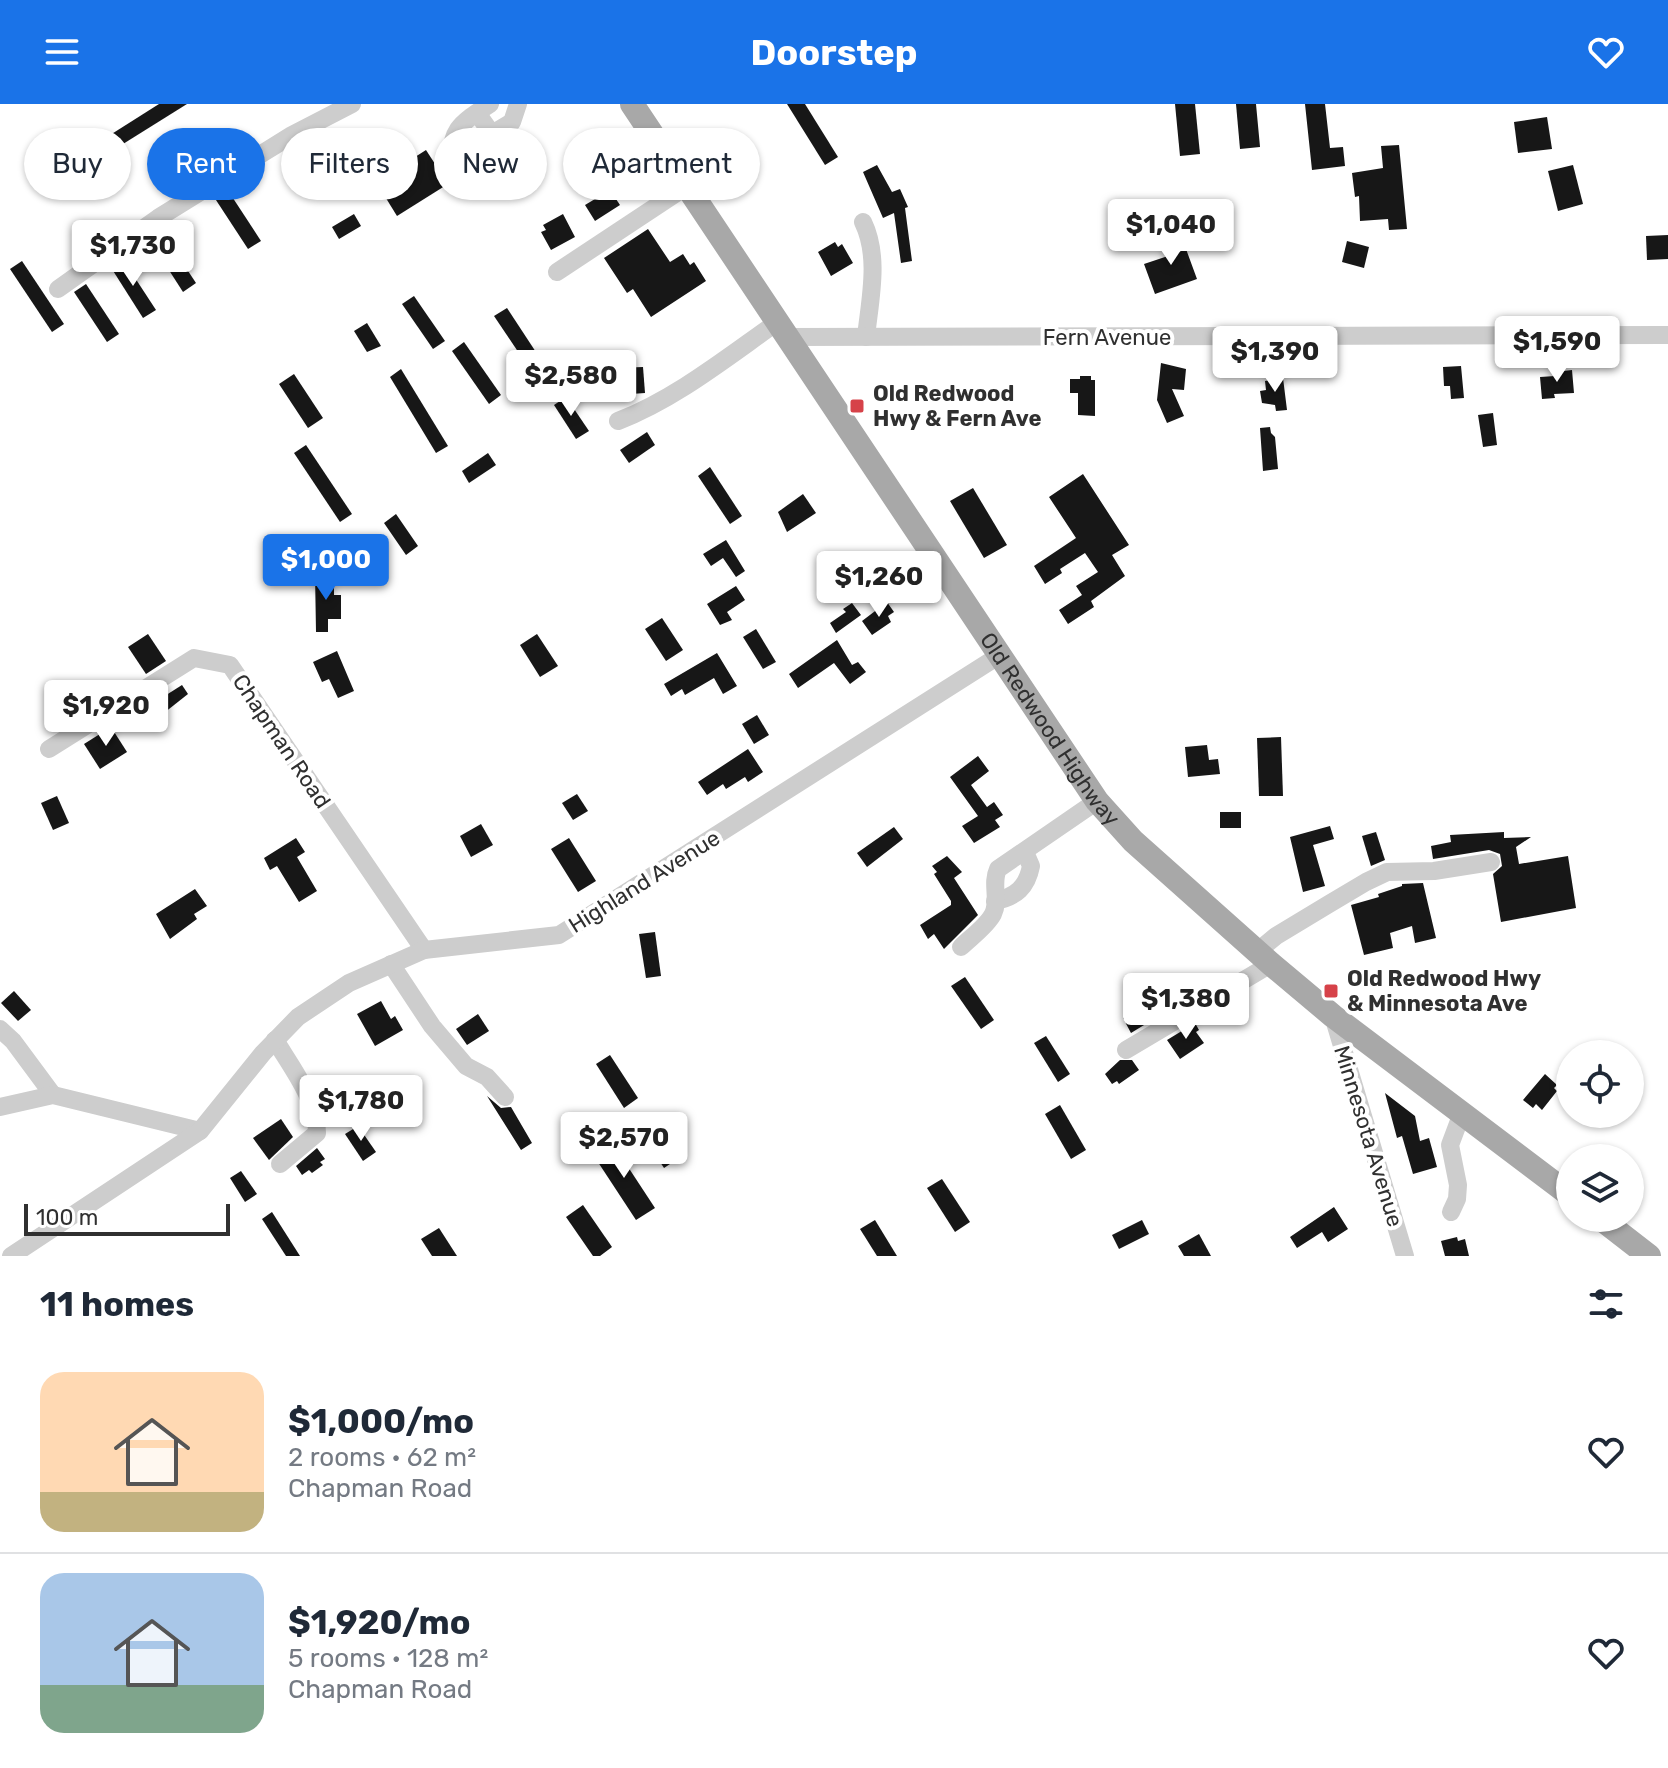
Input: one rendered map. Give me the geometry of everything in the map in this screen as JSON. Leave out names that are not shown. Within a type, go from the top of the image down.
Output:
[{"type":"main road","name":"Old Redwood Highway","points":[[632,104],[648,128]]},
{"type":"main road","name":"Old Redwood Highway","points":[[696,200],[1097,801],[1120,828],[1333,1016],[1556,1184]]},
{"type":"main road","points":[[1618,1232],[1649,1256]]},
{"type":"street","points":[[58,289],[158,218],[292,135],[352,104]]},
{"type":"street","points":[[458,128],[484,108],[492,134],[512,122],[518,104]]},
{"type":"street","points":[[557,272],[666,200]]},
{"type":"street","points":[[863,222],[871,238],[872,250],[866,337]]},
{"type":"street","points":[[618,421],[781,330]]},
{"type":"street","name":"Fern Avenue","points":[[781,330],[866,337],[1668,335]]},
{"type":"street","name":"Highland Avenue","points":[[11,1256],[200,1131],[275,1040],[298,1017],[349,983],[424,950],[559,935],[1000,655]]},
{"type":"street","name":"Chapman Road","points":[[49,749],[194,658],[230,665],[424,950]]},
{"type":"street","points":[[961,947],[993,914],[993,879],[998,869],[1097,801]]},
{"type":"street","points":[[995,901],[1024,886],[1031,866],[1025,852]]},
{"type":"street","points":[[1126,1050],[1265,958],[1276,936],[1366,882],[1387,872],[1434,871],[1491,862]]},
{"type":"street","points":[[391,964],[432,1026],[466,1066],[487,1077],[505,1097]]},
{"type":"street","name":"Minnesota Avenue","points":[[1333,1016],[1405,1256]]},
{"type":"street","points":[[0,1029],[13,1041],[53,1095]]},
{"type":"street","points":[[275,1040],[303,1086],[317,1119],[317,1133],[280,1164]]},
{"type":"street","points":[[0,1107],[53,1095],[200,1131]]},
{"type":"street","points":[[1451,1212],[1457,1199],[1458,1185],[1450,1145],[1462,1113]]},
{"type":"building","points":[[159,104],[187,104],[131,139],[131,128],[121,128]]},
{"type":"building","points":[[787,104],[805,104],[838,157],[825,165]]},
{"type":"building","points":[[1175,104],[1195,104],[1200,154],[1180,156]]},
{"type":"building","points":[[1236,104],[1256,104],[1260,147],[1240,149]]},
{"type":"building","points":[[1305,104],[1325,104],[1330,148],[1343,147],[1345,166],[1312,170]]},
{"type":"building","points":[[1547,117],[1552,149],[1518,153],[1514,122]]},
{"type":"building","points":[[1399,145],[1407,229],[1389,230],[1388,219],[1360,221],[1359,196],[1355,197],[1352,173],[1383,168],[1381,146]]},
{"type":"building","points":[[426,150],[434,162],[434,193],[397,216],[387,200],[418,200],[418,155]]},
{"type":"building","points":[[877,165],[892,192],[900,189],[908,207],[905,208],[912,261],[901,263],[894,213],[883,218],[863,172]]},
{"type":"building","points":[[1573,165],[1583,204],[1558,211],[1548,171]]},
{"type":"building","points":[[216,200],[234,200],[261,241],[248,249]]},
{"type":"building","points":[[593,200],[617,200],[620,205],[595,221],[585,205]]},
{"type":"building","points":[[354,214],[361,226],[339,239],[332,227]]},
{"type":"building","points":[[563,214],[575,237],[551,250],[541,232],[546,230],[543,225]]},
{"type":"building","points":[[648,229],[670,262],[683,254],[690,265],[694,262],[706,281],[651,317],[633,289],[627,293],[604,258]]},
{"type":"building","points":[[161,230],[196,283],[183,292],[149,239]]},
{"type":"building","points":[[1174,230],[1179,252],[1186,249],[1197,279],[1155,294],[1144,264],[1168,256],[1162,233]]},
{"type":"building","points":[[1668,235],[1668,259],[1647,260],[1646,236]]},
{"type":"building","points":[[1347,241],[1369,247],[1364,268],[1342,262]]},
{"type":"building","points":[[835,242],[838,247],[842,244],[853,263],[831,276],[818,252]]},
{"type":"building","points":[[122,258],[156,310],[143,318],[110,266]]},
{"type":"building","points":[[22,261],[64,324],[52,332],[10,269]]},
{"type":"building","points":[[86,284],[119,334],[107,342],[74,292]]},
{"type":"building","points":[[414,296],[445,341],[433,349],[402,304]]},
{"type":"building","points":[[507,308],[551,375],[539,383],[494,316]]},
{"type":"building","points":[[367,323],[381,346],[367,352],[354,331]]},
{"type":"building","points":[[464,342],[501,395],[489,404],[452,351]]},
{"type":"building","points":[[1161,363],[1186,369],[1184,390],[1172,389],[1184,416],[1167,423],[1157,400]]},
{"type":"building","points":[[1461,366],[1464,398],[1451,399],[1450,386],[1444,386],[1443,367]]},
{"type":"building","points":[[643,367],[645,393],[617,395],[616,368]]},
{"type":"building","points":[[401,369],[448,446],[436,453],[390,377]]},
{"type":"building","points":[[1572,370],[1574,393],[1554,394],[1555,398],[1542,399],[1540,377]]},
{"type":"building","points":[[294,374],[323,418],[308,428],[279,384]]},
{"type":"building","points":[[1080,376],[1091,376],[1091,380],[1095,380],[1095,416],[1078,415],[1078,393],[1070,393],[1070,379],[1080,379]]},
{"type":"building","points":[[1283,378],[1287,410],[1276,411],[1275,405],[1262,403],[1260,391],[1266,390],[1265,381]]},
{"type":"building","points":[[566,397],[589,431],[576,439],[554,405]]},
{"type":"building","points":[[1493,413],[1497,445],[1483,447],[1478,415]]},
{"type":"building","points":[[1270,427],[1275,437],[1278,469],[1263,471],[1260,428]]},
{"type":"building","points":[[647,432],[655,445],[629,463],[620,450]]},
{"type":"building","points":[[306,445],[352,514],[340,522],[294,453]]},
{"type":"building","points":[[488,453],[496,465],[469,483],[462,471]]},
{"type":"building","points":[[710,467],[742,516],[730,524],[698,476]]},
{"type":"building","points":[[1083,474],[1129,545],[1112,555],[1125,576],[1091,601],[1094,607],[1068,624],[1059,610],[1082,595],[1076,586],[1098,572],[1085,553],[1060,569],[1062,573],[1045,584],[1034,566],[1076,538],[1049,497]]},
{"type":"building","points":[[973,488],[1007,545],[984,558],[950,501]]},
{"type":"building","points":[[803,494],[816,513],[787,532],[778,512]]},
{"type":"building","points":[[396,514],[418,546],[406,555],[384,523]]},
{"type":"building","points":[[726,540],[745,571],[736,577],[723,558],[711,566],[703,554]]},
{"type":"building","points":[[315,573],[334,574],[334,595],[341,595],[341,619],[328,619],[328,632],[316,632]]},
{"type":"building","points":[[736,586],[745,600],[727,612],[732,620],[720,625],[707,604]]},
{"type":"building","points":[[887,602],[894,612],[888,616],[891,622],[872,635],[862,621]]},
{"type":"building","points":[[852,603],[861,615],[836,633],[830,623],[846,612],[843,609]]},
{"type":"building","points":[[662,618],[683,650],[666,661],[645,629]]},
{"type":"building","points":[[756,629],[776,662],[763,669],[743,637]]},
{"type":"building","points":[[148,634],[166,661],[146,674],[128,647]]},
{"type":"building","points":[[537,634],[558,666],[540,677],[520,645]]},
{"type":"building","points":[[837,640],[852,665],[858,662],[866,672],[850,684],[834,663],[798,688],[789,674]]},
{"type":"building","points":[[337,651],[354,691],[338,698],[329,679],[322,682],[313,662]]},
{"type":"building","points":[[717,653],[737,686],[723,694],[714,678],[685,695],[682,689],[671,696],[664,684]]},
{"type":"building","points":[[182,685],[188,694],[150,724],[141,711]]},
{"type":"building","points":[[757,715],[769,735],[754,744],[742,724]]},
{"type":"building","points":[[111,727],[127,752],[100,769],[84,744]]},
{"type":"building","points":[[1281,737],[1283,796],[1259,796],[1257,738]]},
{"type":"building","points":[[1207,745],[1209,760],[1218,759],[1220,774],[1188,777],[1185,747]]},
{"type":"building","points":[[748,749],[763,772],[748,782],[745,777],[726,789],[723,784],[707,795],[698,782]]},
{"type":"building","points":[[978,756],[989,771],[971,785],[987,807],[994,802],[1003,815],[995,820],[1000,827],[974,843],[962,826],[978,816],[950,777]]},
{"type":"building","points":[[577,794],[588,811],[573,820],[562,803]]},
{"type":"building","points":[[57,796],[69,823],[53,830],[41,803]]},
{"type":"building","points":[[1220,812],[1241,812],[1241,828],[1220,828]]},
{"type":"building","points":[[481,824],[493,845],[471,857],[460,836]]},
{"type":"building","points":[[1330,826],[1334,839],[1313,845],[1325,886],[1303,892],[1290,837]]},
{"type":"building","points":[[894,827],[903,839],[867,867],[857,853]]},
{"type":"building","points":[[1376,832],[1385,860],[1371,866],[1362,836]]},
{"type":"building","points":[[1504,832],[1504,838],[1531,837],[1516,847],[1519,864],[1568,856],[1576,908],[1501,922],[1493,874],[1502,866],[1500,854],[1489,850],[1433,859],[1431,846],[1451,842],[1450,835]]},
{"type":"building","points":[[296,838],[305,852],[297,857],[317,891],[299,902],[277,866],[270,870],[264,858]]},
{"type":"building","points":[[569,838],[596,881],[578,892],[551,849]]},
{"type":"building","points":[[947,856],[962,872],[954,878],[978,915],[944,949],[934,934],[928,939],[920,925],[951,905],[932,866]]},
{"type":"building","points":[[1423,883],[1436,938],[1415,943],[1412,926],[1390,933],[1393,948],[1364,955],[1351,905],[1379,897],[1378,894],[1402,884]]},
{"type":"building","points":[[195,889],[207,906],[194,914],[197,919],[170,939],[156,914]]},
{"type":"building","points":[[655,932],[661,976],[646,978],[639,934]]},
{"type":"building","points":[[965,977],[994,1020],[981,1029],[951,986]]},
{"type":"building","points":[[14,991],[31,1010],[18,1021],[1,1003]]},
{"type":"building","points":[[1154,1000],[1162,1014],[1131,1033],[1123,1018]]},
{"type":"building","points":[[381,1001],[391,1019],[395,1016],[403,1030],[375,1046],[357,1014]]},
{"type":"building","points":[[478,1014],[489,1031],[467,1045],[456,1029]]},
{"type":"building","points":[[1195,1023],[1199,1030],[1196,1032],[1204,1043],[1180,1059],[1167,1040]]},
{"type":"building","points":[[1046,1036],[1070,1074],[1058,1082],[1034,1043]]},
{"type":"building","points":[[610,1055],[638,1098],[624,1108],[596,1064]]},
{"type":"building","points":[[1120,1060],[1132,1060],[1139,1070],[1119,1084],[1117,1081],[1112,1084],[1105,1074]]},
{"type":"building","points":[[1545,1074],[1556,1084],[1556,1092],[1542,1110],[1536,1104],[1533,1108],[1523,1100]]},
{"type":"building","points":[[1385,1093],[1415,1116],[1420,1141],[1429,1138],[1437,1167],[1413,1174],[1402,1136],[1397,1138]]},
{"type":"building","points":[[487,1096],[501,1108],[511,1107],[532,1143],[521,1150]]},
{"type":"building","points":[[1060,1105],[1086,1150],[1071,1159],[1045,1114]]},
{"type":"building","points":[[654,1112],[682,1156],[664,1168],[636,1125]]},
{"type":"building","points":[[281,1119],[293,1137],[269,1160],[253,1138]]},
{"type":"building","points":[[358,1126],[376,1152],[363,1161],[345,1134]]},
{"type":"building","points":[[611,1141],[655,1208],[636,1220],[592,1153]]},
{"type":"building","points":[[317,1148],[325,1159],[320,1162],[323,1165],[312,1173],[309,1170],[302,1175],[296,1166]]},
{"type":"building","points":[[241,1171],[257,1194],[245,1202],[230,1178]]},
{"type":"building","points":[[942,1179],[970,1222],[955,1232],[927,1188]]},
{"type":"building","points":[[583,1205],[612,1247],[600,1256],[593,1256],[566,1217]]},
{"type":"building","points":[[1334,1207],[1348,1229],[1328,1242],[1322,1232],[1297,1248],[1290,1237]]},
{"type":"building","points":[[272,1212],[300,1256],[286,1256],[262,1219]]},
{"type":"building","points":[[875,1220],[897,1256],[877,1256],[860,1229]]},
{"type":"building","points":[[1142,1220],[1149,1234],[1119,1249],[1112,1235]]},
{"type":"building","points":[[439,1228],[457,1256],[432,1256],[421,1239]]},
{"type":"building","points":[[1199,1234],[1211,1256],[1184,1256],[1178,1246]]},
{"type":"building","points":[[1457,1237],[1458,1241],[1465,1239],[1469,1256],[1445,1256],[1441,1241]]},
{"type":"place","name":"Old Redwood Hwy & Fern Ave","points":[[857,406]]},
{"type":"place","name":"Old Redwood Hwy & Minnesota Ave","points":[[1331,991]]}]
